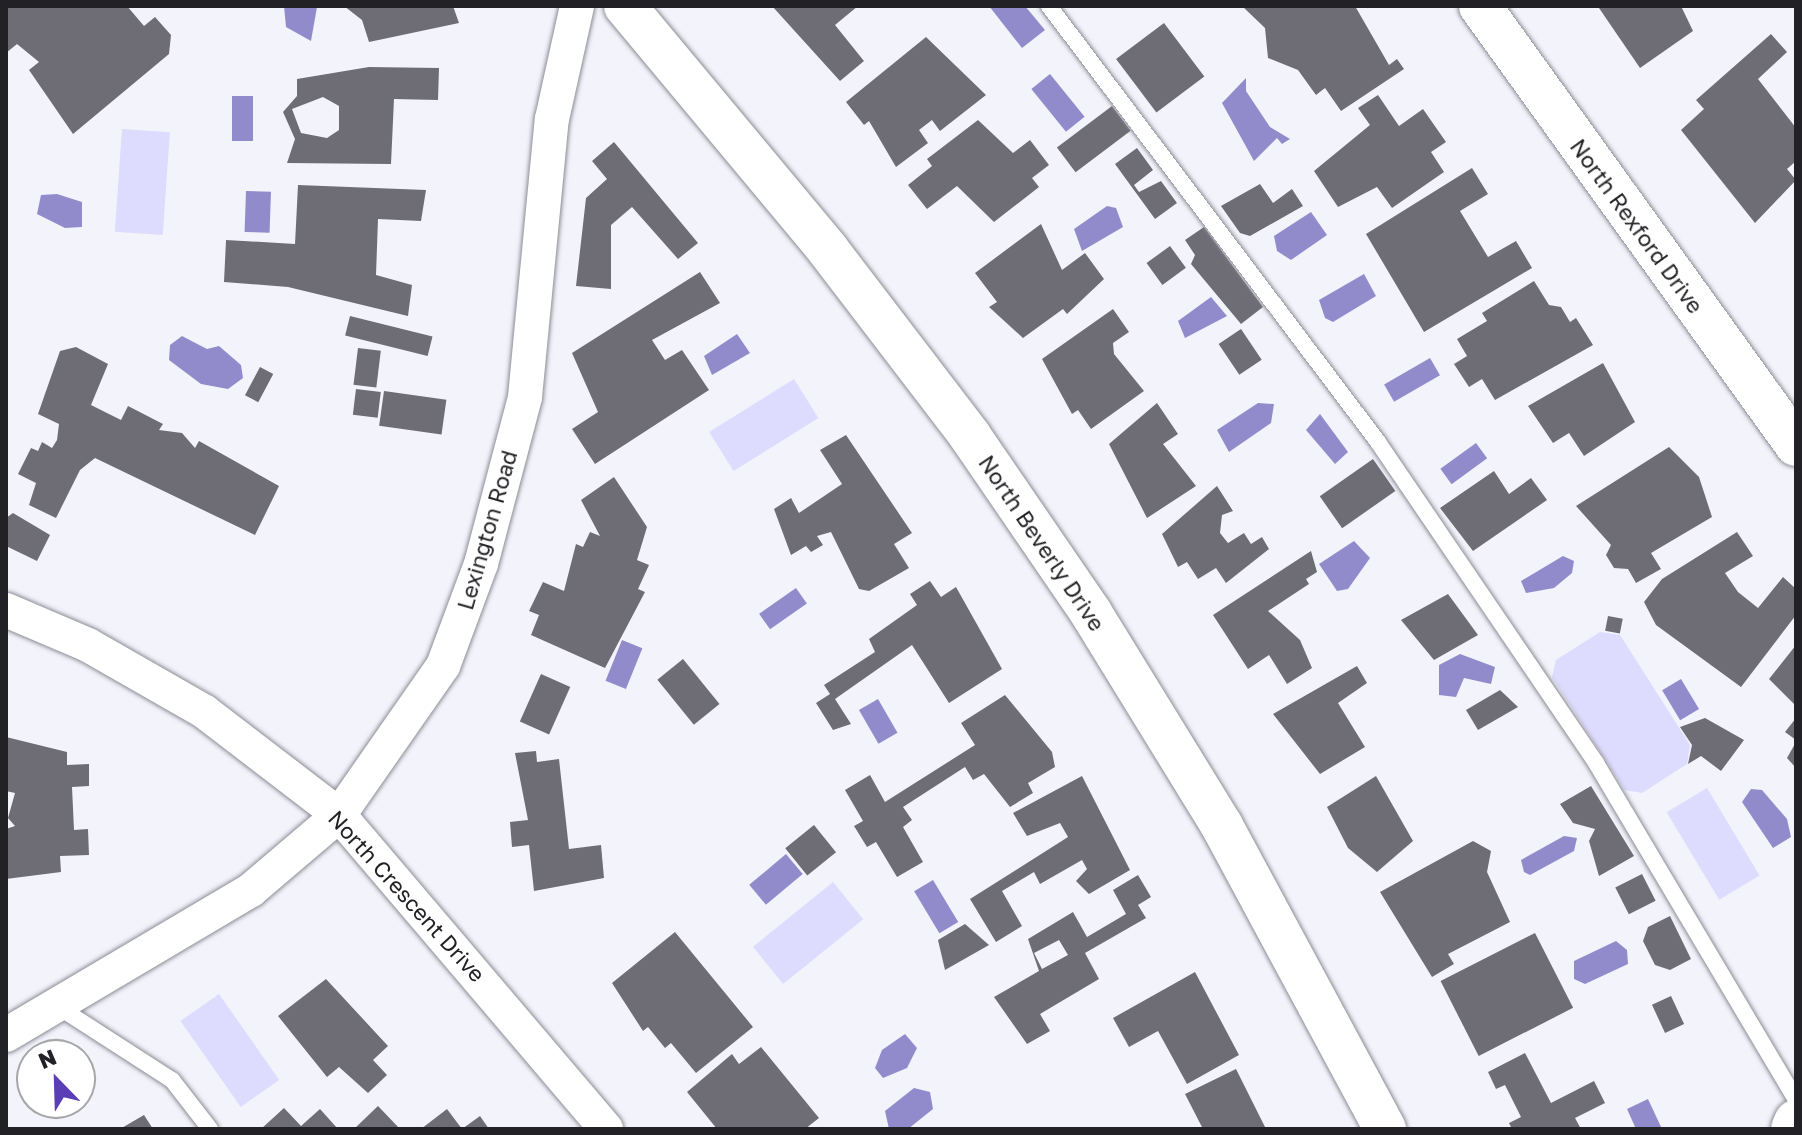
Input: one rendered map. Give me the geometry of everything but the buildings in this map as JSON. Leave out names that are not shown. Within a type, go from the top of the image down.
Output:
[{"type":"main road","points":[[1793,1129],[1796,1122]]},
{"type":"street","name":"Lexington Road","points":[[6,1035],[251,890],[339,815],[443,666],[481,564],[525,397],[552,119],[577,6]]},
{"type":"street","name":"North Beverly Drive","points":[[625,6],[828,250],[970,436],[1091,613],[1222,826],[1385,1129]]},
{"type":"street","name":"North Rexford Drive","points":[[1480,6],[1796,445]]},
{"type":"street","name":"North Crescent Drive","points":[[6,610],[88,645],[205,712],[339,815],[606,1129]]},
{"type":"lane","points":[[1049,6],[1378,442],[1596,763],[1796,1100]]},
{"type":"lane","points":[[57,1006],[172,1080],[210,1129]]},
{"type":"shaded area","points":[[284,6],[317,7],[311,41],[286,27]]},
{"type":"shaded area","points":[[989,6],[1025,6],[1045,30],[1022,48]]},
{"type":"shaded area","points":[[1050,74],[1085,117],[1066,132],[1031,89]]},
{"type":"shaded area","points":[[1246,78],[1246,91],[1270,127],[1290,139],[1282,144],[1277,138],[1254,161],[1222,103]]},
{"type":"shaded area","points":[[232,96],[253,96],[253,141],[232,141]]},
{"type":"shaded area","points":[[122,129],[170,132],[163,235],[115,232]]},
{"type":"shaded area","points":[[246,191],[271,192],[270,233],[245,232]]},
{"type":"shaded area","points":[[57,194],[82,202],[82,227],[65,228],[37,214],[41,195]]},
{"type":"shaded area","points":[[1107,206],[1116,208],[1123,227],[1082,251],[1074,229]]},
{"type":"shaded area","points":[[1311,212],[1327,235],[1291,260],[1277,251],[1274,236]]},
{"type":"shaded area","points":[[1364,274],[1376,296],[1333,322],[1325,318],[1319,300]]},
{"type":"shaded area","points":[[1211,297],[1227,316],[1185,338],[1178,321]]},
{"type":"shaded area","points":[[737,334],[750,353],[712,375],[704,356]]},
{"type":"shaded area","points":[[182,336],[207,349],[219,346],[241,365],[243,378],[228,389],[201,384],[169,360],[170,345]]},
{"type":"shaded area","points":[[1430,358],[1440,375],[1394,402],[1384,384]]},
{"type":"shaded area","points":[[794,379],[818,418],[734,471],[709,432]]},
{"type":"shaded area","points":[[1258,403],[1274,404],[1271,423],[1229,452],[1217,430]]},
{"type":"shaded area","points":[[1320,414],[1348,452],[1335,464],[1306,430]]},
{"type":"shaded area","points":[[1476,443],[1487,458],[1452,484],[1440,469]]},
{"type":"shaded area","points":[[1354,541],[1370,558],[1348,589],[1337,591],[1319,564]]},
{"type":"shaded area","points":[[1563,556],[1574,561],[1572,573],[1554,588],[1526,593],[1521,581]]},
{"type":"shaded area","points":[[796,588],[807,604],[770,629],[759,614]]},
{"type":"shaded area","points":[[1600,632],[1620,635],[1690,745],[1687,764],[1642,793],[1625,790],[1552,677],[1556,660]]},
{"type":"shaded area","points":[[622,640],[642,648],[626,689],[606,681]]},
{"type":"shaded area","points":[[1460,654],[1495,667],[1491,684],[1464,678],[1456,697],[1439,695],[1439,665]]},
{"type":"shaded area","points":[[1681,679],[1699,709],[1680,720],[1662,690]]},
{"type":"shaded area","points":[[878,699],[898,733],[878,744],[859,710]]},
{"type":"shaded area","points":[[1707,788],[1760,875],[1719,900],[1667,812]]},
{"type":"shaded area","points":[[1751,789],[1762,790],[1787,819],[1791,837],[1773,848],[1742,802]]},
{"type":"shaded area","points":[[1564,836],[1577,838],[1574,851],[1530,875],[1524,872],[1521,860]]},
{"type":"shaded area","points":[[786,854],[803,874],[766,905],[749,885]]},
{"type":"shaded area","points":[[933,880],[958,922],[939,933],[914,891]]},
{"type":"shaded area","points":[[833,882],[863,919],[783,984],[753,947]]},
{"type":"shaded area","points":[[1616,941],[1627,950],[1628,964],[1585,984],[1574,979],[1574,961]]},
{"type":"shaded area","points":[[219,994],[279,1080],[241,1107],[180,1021]]},
{"type":"shaded area","points":[[905,1034],[917,1048],[907,1068],[883,1078],[875,1068],[882,1050]]},
{"type":"shaded area","points":[[914,1088],[930,1092],[933,1109],[908,1129],[889,1129],[885,1111]]},
{"type":"shaded area","points":[[1648,1099],[1662,1129],[1636,1129],[1627,1109]]}]
